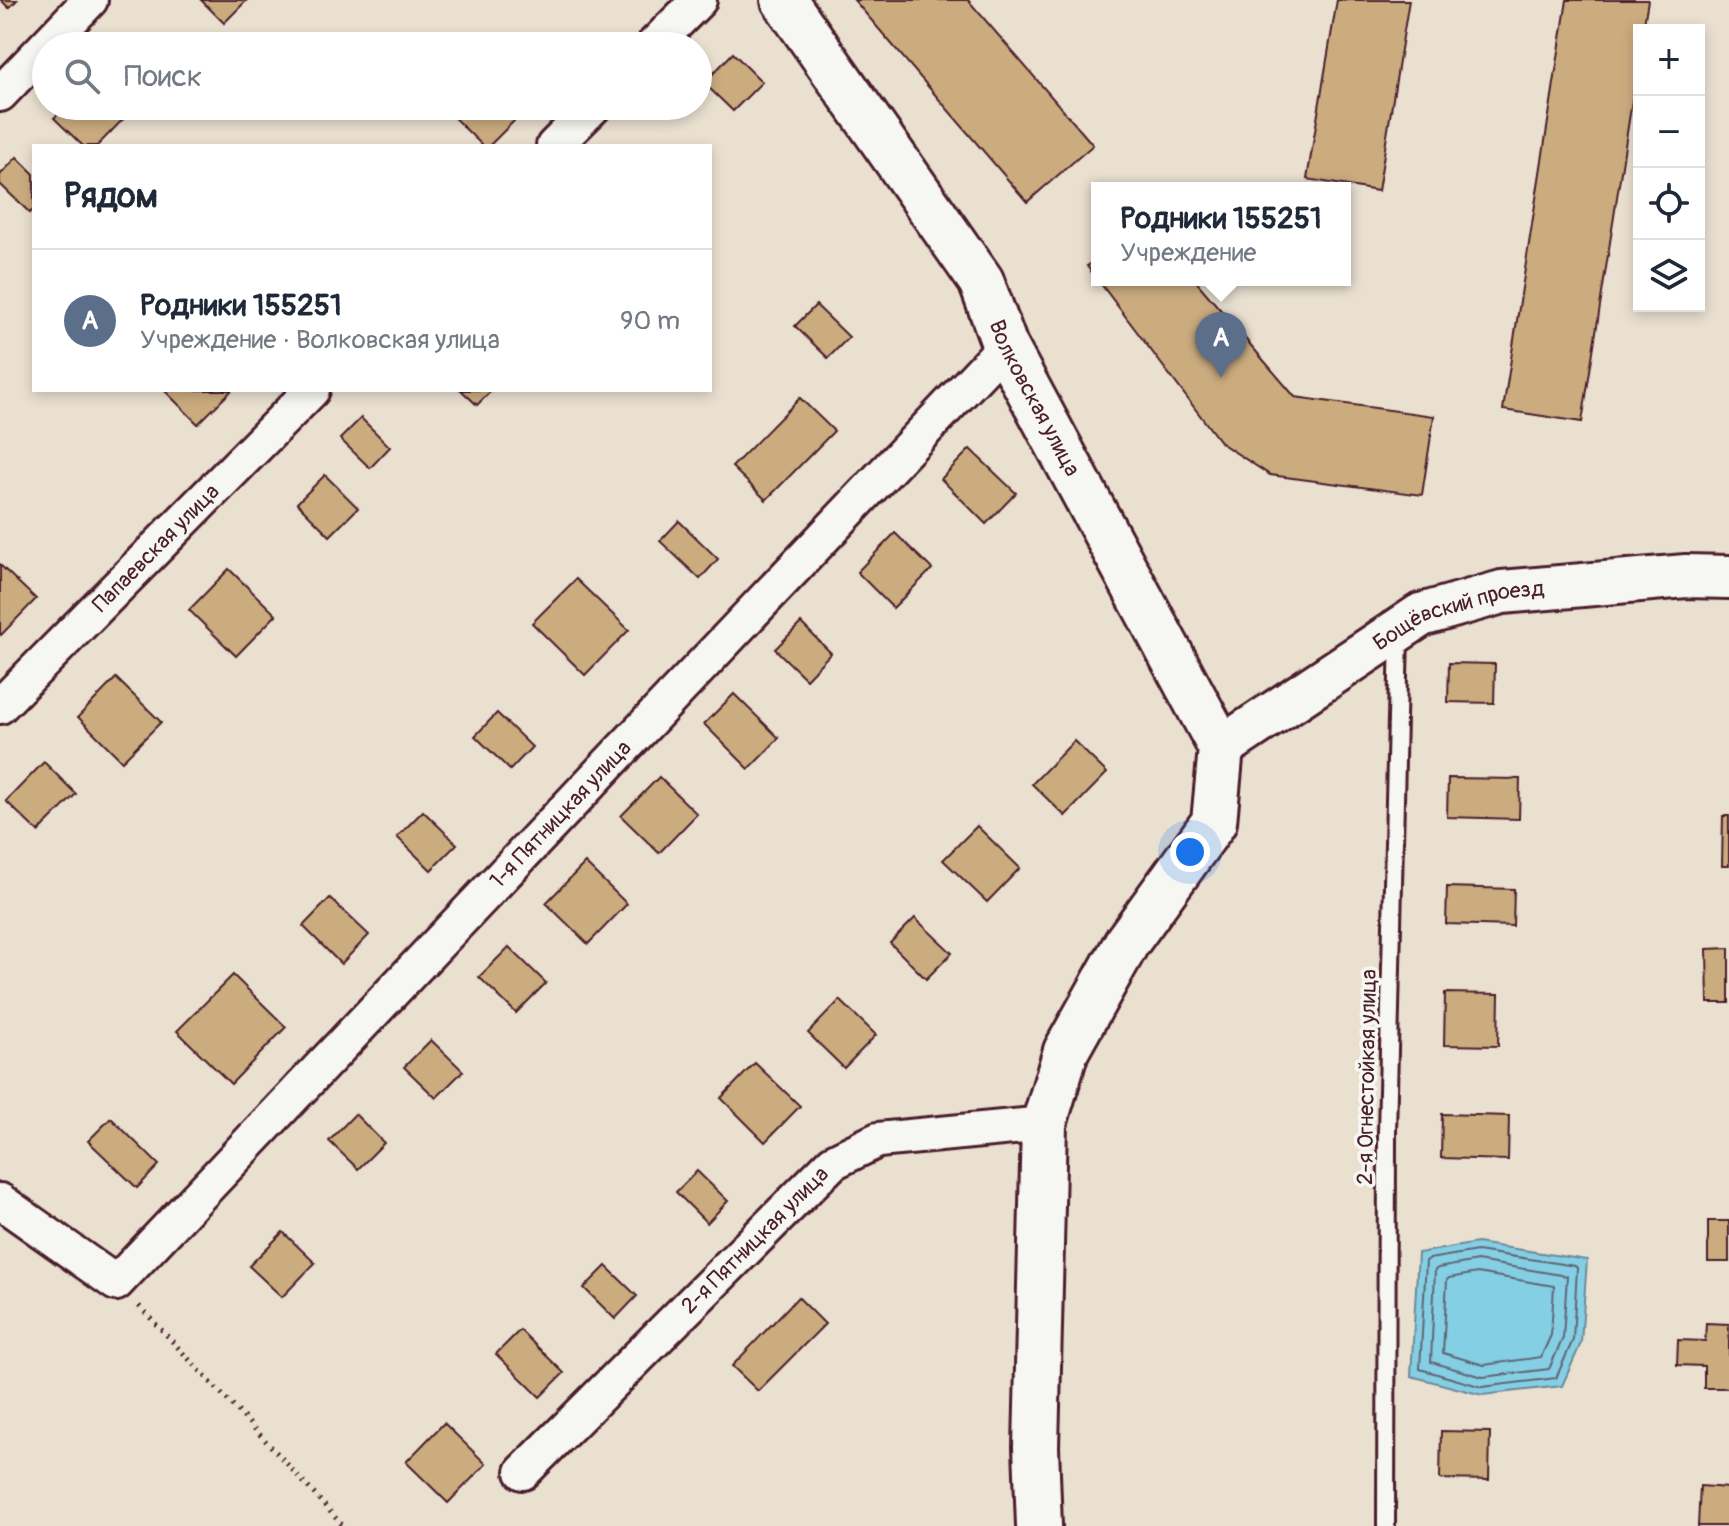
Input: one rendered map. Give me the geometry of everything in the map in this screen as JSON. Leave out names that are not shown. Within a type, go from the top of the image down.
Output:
[{"type":"main road","name":"Волковская улица","points":[[784,0],[981,281],[1005,346],[1221,748]]},
{"type":"main road","points":[[1039,1526],[1036,1447],[1044,1124],[1066,1051],[1127,942],[1214,822],[1221,748]]},
{"type":"street","points":[[59,32],[90,0]]},
{"type":"street","points":[[667,32],[699,0]]},
{"type":"street","points":[[0,94],[32,61]]},
{"type":"street","points":[[556,144],[580,120]]},
{"type":"street","name":"1-я Пятницкая улица","points":[[116,1283],[1005,346]]},
{"type":"street","name":"Папаевская улица","points":[[0,706],[310,392]]},
{"type":"street","name":"Бощёвский проезд","points":[[1221,748],[1421,615],[1502,592],[1686,576],[1729,577]]},
{"type":"street","name":"2-я Пятницкая улица","points":[[523,1472],[833,1162],[878,1140],[1044,1124]]},
{"type":"street","points":[[0,1201],[116,1283]]},
{"type":"lane","name":"2-я Огнестойкая улица","points":[[1386,1526],[1387,1133],[1400,630]]},
{"type":"path","points":[[116,1283],[343,1526]]},
{"type":"water","points":[[1477,1243],[1587,1260],[1581,1343],[1562,1386],[1482,1395],[1411,1376],[1418,1253]]},
{"type":"building","points":[[1,0],[17,0],[9,8]]},
{"type":"building","points":[[201,0],[247,0],[224,23]]},
{"type":"building","points":[[854,0],[968,0],[1093,145],[1027,202]]},
{"type":"building","points":[[1337,0],[1409,0],[1378,191],[1351,186],[1351,182],[1307,179]]},
{"type":"building","points":[[1567,0],[1648,0],[1644,24],[1633,24],[1633,95],[1582,422],[1503,410]]},
{"type":"building","points":[[733,53],[762,82],[733,111],[712,91],[712,75]]},
{"type":"building","points":[[56,120],[122,120],[99,144],[81,144]]},
{"type":"building","points":[[456,120],[515,120],[491,144],[481,144]]},
{"type":"building","points":[[17,157],[32,172],[30,213],[0,184],[0,175]]},
{"type":"building","points":[[1103,286],[1200,286],[1295,397],[1434,416],[1422,495],[1270,475],[1221,443]]},
{"type":"building","points":[[816,305],[849,337],[828,358],[795,326]]},
{"type":"building","points":[[166,392],[230,392],[198,424]]},
{"type":"building","points":[[463,392],[490,392],[477,405]]},
{"type":"building","points":[[800,398],[834,431],[766,500],[732,467]]},
{"type":"building","points":[[361,418],[390,447],[370,468],[340,439]]},
{"type":"building","points":[[970,449],[1016,493],[986,524],[941,479]]},
{"type":"building","points":[[325,475],[358,508],[330,536],[297,503]]},
{"type":"building","points":[[679,521],[718,559],[700,579],[660,541]]},
{"type":"building","points":[[895,533],[932,569],[893,608],[857,572]]},
{"type":"building","points":[[0,565],[36,599],[1,635],[0,634]]},
{"type":"building","points":[[229,569],[276,615],[236,656],[189,610]]},
{"type":"building","points":[[576,579],[629,630],[585,675],[532,623]]},
{"type":"building","points":[[801,623],[831,653],[806,679],[775,649]]},
{"type":"building","points":[[1449,663],[1495,664],[1494,703],[1448,702]]},
{"type":"building","points":[[116,678],[161,722],[122,761],[78,717]]},
{"type":"building","points":[[734,694],[779,738],[749,769],[704,724]]},
{"type":"building","points":[[497,713],[532,747],[510,770],[475,736]]},
{"type":"building","points":[[1074,741],[1107,773],[1065,816],[1032,784]]},
{"type":"building","points":[[44,762],[76,794],[38,832],[6,801]]},
{"type":"building","points":[[659,777],[697,814],[659,853],[621,816]]},
{"type":"building","points":[[1448,778],[1520,779],[1519,819],[1447,817]]},
{"type":"building","points":[[423,811],[457,844],[431,870],[397,837]]},
{"type":"building","points":[[1723,816],[1729,816],[1729,866],[1722,866]]},
{"type":"building","points":[[977,826],[1020,868],[987,902],[943,860]]},
{"type":"building","points":[[585,863],[627,904],[588,944],[546,903]]},
{"type":"building","points":[[1447,887],[1514,889],[1513,926],[1446,924]]},
{"type":"building","points":[[330,898],[369,935],[341,964],[303,926]]},
{"type":"building","points":[[915,918],[952,953],[926,979],[890,943]]},
{"type":"building","points":[[509,947],[546,983],[516,1013],[479,977]]},
{"type":"building","points":[[1729,948],[1729,1003],[1708,1003],[1707,949]]},
{"type":"building","points":[[233,975],[286,1027],[231,1084],[177,1031]]},
{"type":"building","points":[[1445,993],[1499,994],[1498,1046],[1444,1045]]},
{"type":"building","points":[[840,1000],[876,1035],[844,1068],[808,1033]]},
{"type":"building","points":[[431,1040],[463,1071],[436,1098],[404,1067]]},
{"type":"building","points":[[755,1063],[800,1106],[765,1142],[721,1098]]},
{"type":"building","points":[[355,1114],[384,1143],[358,1169],[329,1141]]},
{"type":"building","points":[[1442,1114],[1509,1116],[1508,1160],[1441,1158]]},
{"type":"building","points":[[111,1118],[159,1165],[137,1188],[88,1141]]},
{"type":"building","points":[[697,1171],[728,1201],[707,1223],[676,1192]]},
{"type":"building","points":[[1708,1221],[1729,1221],[1729,1262],[1708,1262]]},
{"type":"building","points":[[283,1232],[315,1263],[282,1297],[249,1266]]},
{"type":"building","points":[[606,1266],[637,1296],[615,1319],[584,1288]]},
{"type":"building","points":[[798,1297],[825,1324],[758,1391],[732,1366]]},
{"type":"building","points":[[1706,1323],[1729,1324],[1729,1388],[1704,1388],[1704,1366],[1677,1365],[1678,1340],[1705,1341]]},
{"type":"building","points":[[520,1330],[564,1373],[540,1397],[496,1354]]},
{"type":"building","points":[[444,1423],[486,1464],[448,1503],[406,1462]]},
{"type":"building","points":[[1441,1431],[1490,1432],[1489,1480],[1440,1479]]},
{"type":"building","points":[[1700,1486],[1729,1488],[1729,1526],[1698,1526]]},
{"type":"place","name":"Родники 155251","points":[[1221,378]]}]
